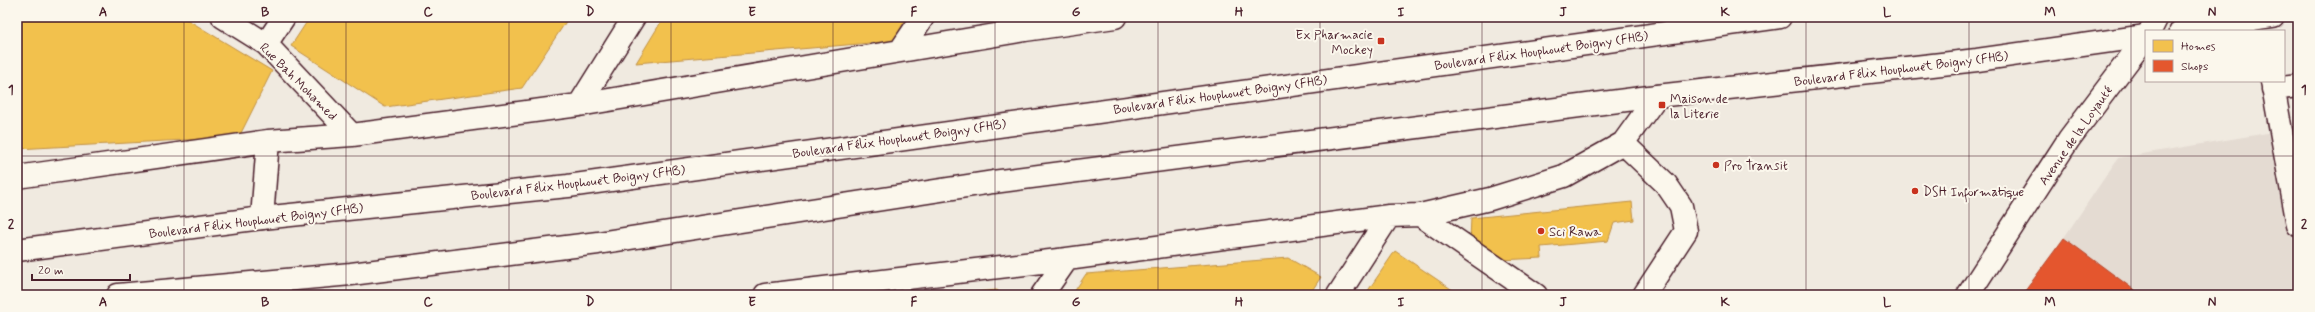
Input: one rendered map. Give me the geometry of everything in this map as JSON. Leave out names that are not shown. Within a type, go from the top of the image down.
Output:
[{"type":"main road","name":"Rue Bah Mohamed","points":[[223,17],[266,44],[352,135]]},
{"type":"main road","points":[[266,44],[284,17]]},
{"type":"main road","points":[[579,105],[634,17]]},
{"type":"main road","points":[[900,50],[923,17]]},
{"type":"main road","points":[[17,177],[268,141],[352,135],[579,105],[900,50],[1022,23],[1115,17]]},
{"type":"main road","name":"Boulevard Félix Houphouët Boigny (FHB)","points":[[17,250],[262,218],[568,186],[1780,17]]},
{"type":"main road","points":[[2150,30],[2157,17]]},
{"type":"main road","points":[[2190,30],[2267,21]]},
{"type":"main road","name":"Boulevard Félix Houphouët Boigny (FHB)","points":[[118,295],[351,274],[591,244],[993,182],[1657,96],[1977,60],[2145,37]]},
{"type":"main road","name":"Avenue de la Loyauté","points":[[1968,295],[2069,139],[2145,38]]},
{"type":"main road","points":[[2298,86],[2273,85],[2298,225]]},
{"type":"main road","points":[[765,295],[1067,259],[1389,216],[1420,215],[1490,199],[1564,176],[1623,144],[1657,96]]},
{"type":"main road","points":[[262,218],[268,141]]},
{"type":"main road","points":[[1623,144],[1666,184],[1681,206],[1686,231],[1644,295]]},
{"type":"main road","points":[[1420,215],[1536,295]]},
{"type":"main road","points":[[1338,295],[1389,216]]},
{"type":"main road","points":[[1042,295],[1067,259]]},
{"type":"shaded area","points":[[2298,128],[2298,295],[2025,295],[2118,158]]},
{"type":"building: Homes","points":[[17,17],[183,17],[272,71],[239,137],[17,149]]},
{"type":"building: Homes","points":[[310,17],[569,17],[522,88],[385,107],[291,46]]},
{"type":"building: Homes","points":[[664,17],[907,17],[893,41],[636,63]]},
{"type":"building: Homes","name":"Sci Rawa","points":[[1632,202],[1634,220],[1614,223],[1608,241],[1541,247],[1542,258],[1500,260],[1470,239],[1471,218]]},
{"type":"building: Homes","points":[[1395,251],[1460,295],[1365,295]]},
{"type":"building: Homes","points":[[1288,258],[1321,277],[1309,295],[1072,295],[1086,274]]},
{"type":"building: Homes","points":[[997,290],[1003,295],[942,295]]},
{"type":"building: Shops","points":[[2064,238],[2141,295],[2022,295]]},
{"type":"place","name":"Ex Pharmacie Mockey","points":[[1381,41]]},
{"type":"place","name":"Maison de la Literie","points":[[1662,105]]},
{"type":"place","name":"Pro Transit","points":[[1716,165]]},
{"type":"place","name":"DSH Informatique","points":[[1915,191]]},
{"type":"place","name":"Sci Rawa","points":[[1541,231]]}]
